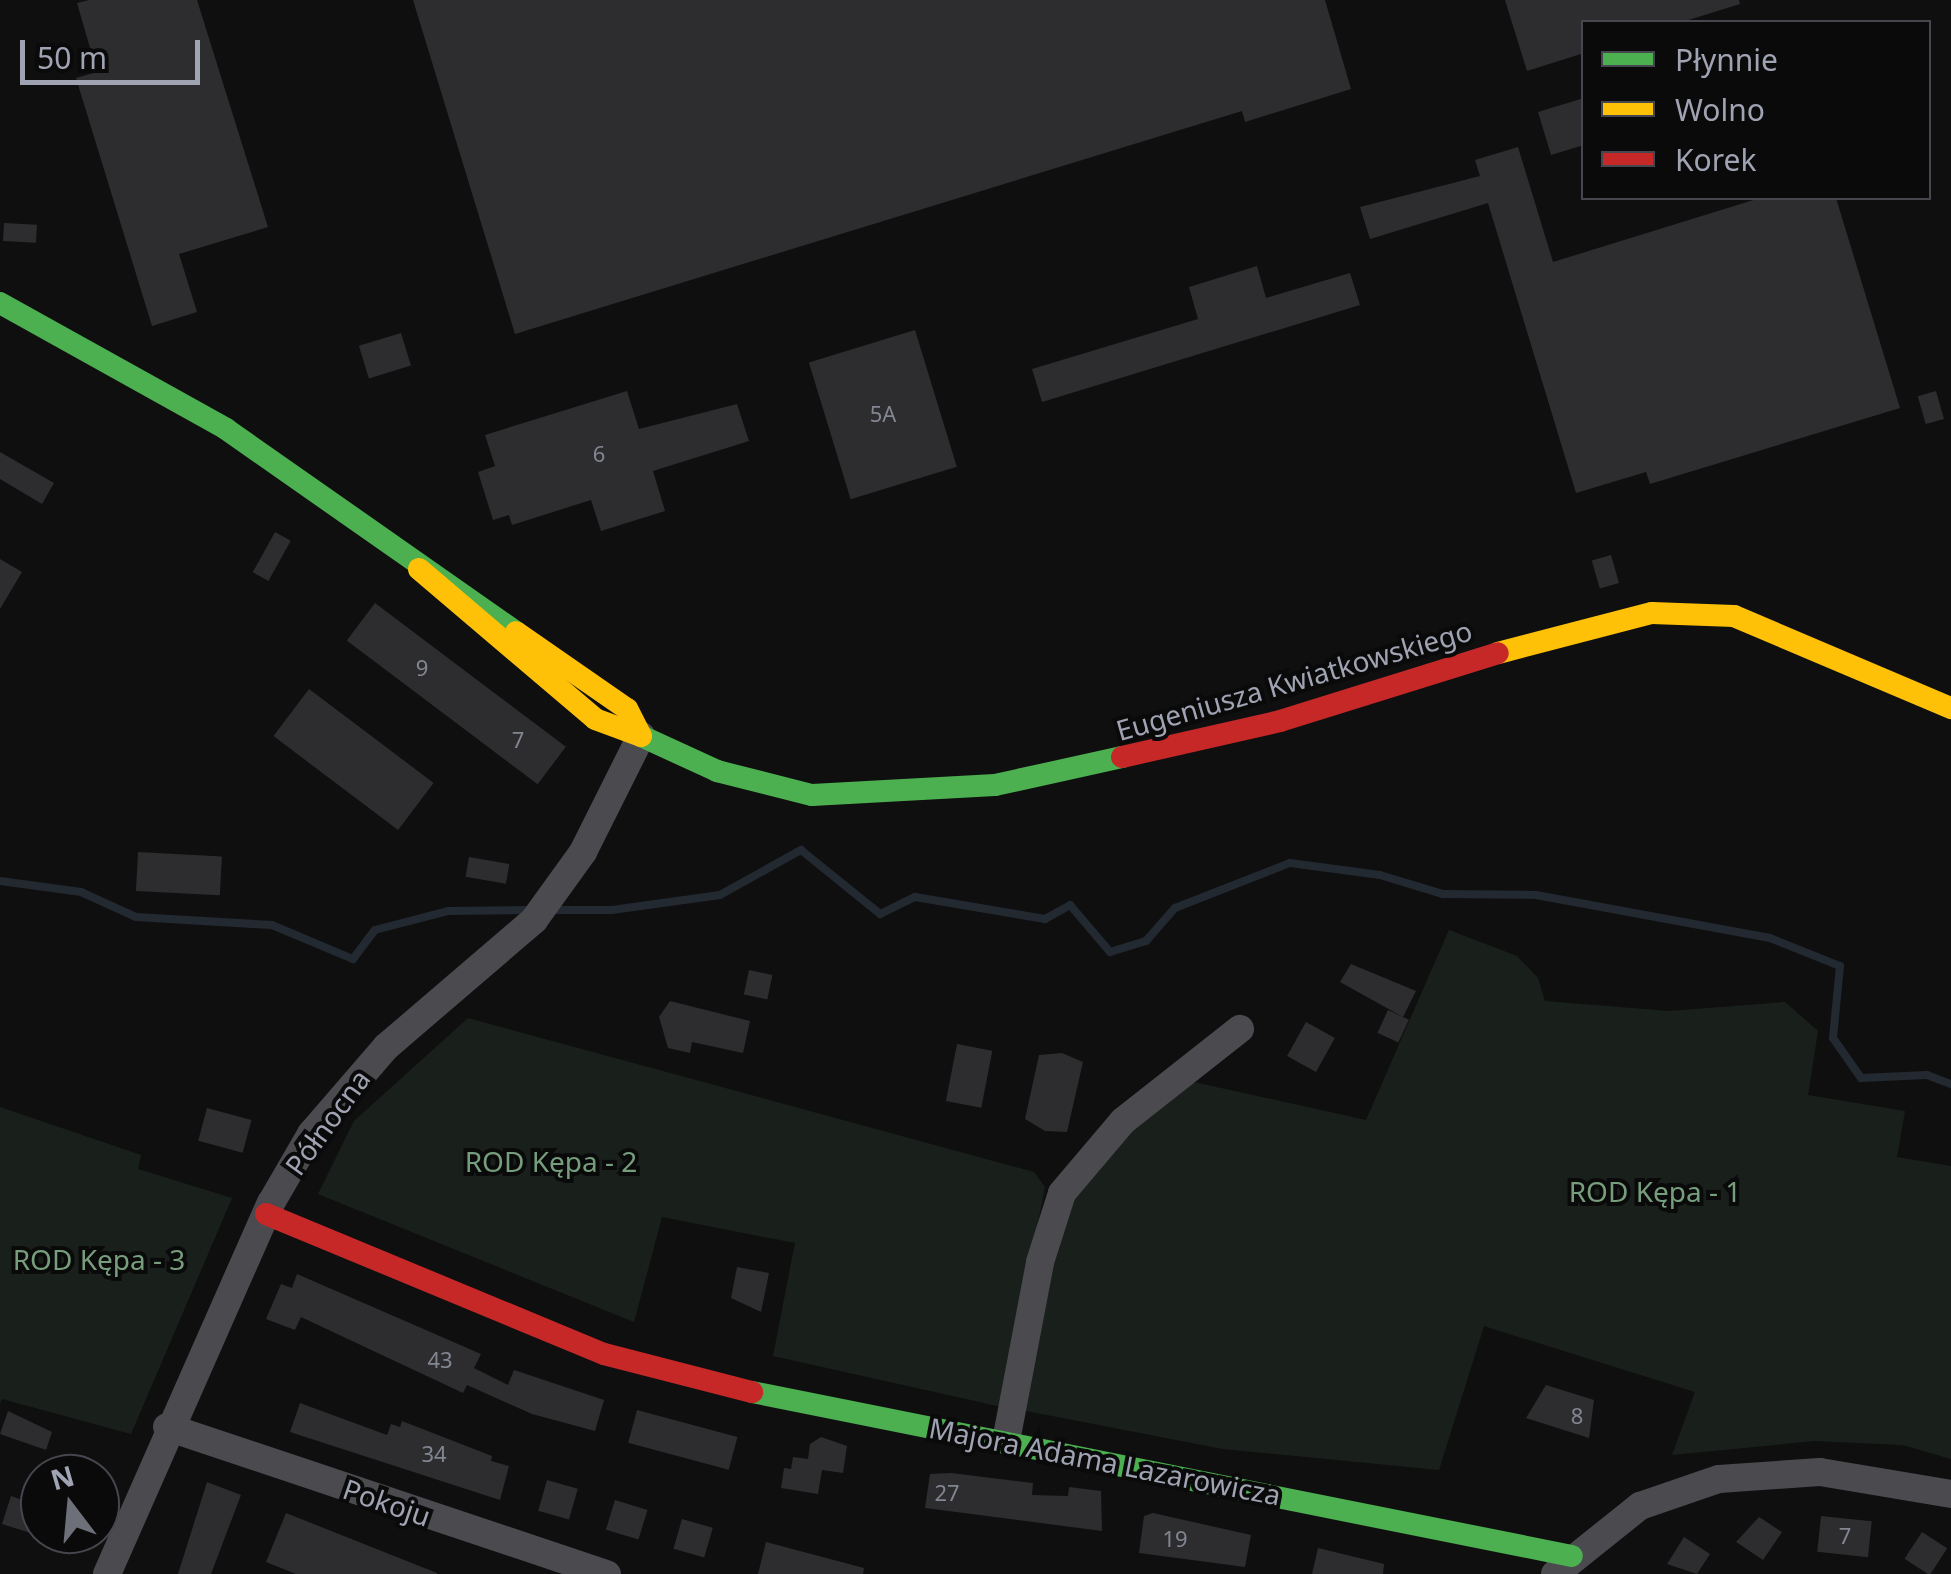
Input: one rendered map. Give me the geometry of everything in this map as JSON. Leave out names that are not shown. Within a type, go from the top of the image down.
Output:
[{"type":"street","name":"Eugeniusza Kwiatkowskiego","points":[[0,303],[226,429],[419,569],[595,720],[641,736],[717,772],[812,794],[994,785],[1280,721],[1587,625],[1652,613],[1734,616],[1779,630],[1951,708]]},
{"type":"street","name":"Północna","points":[[107,1574],[167,1427],[266,1214],[346,1090],[534,920],[554,896],[641,736]]},
{"type":"street","points":[[1006,1441],[1040,1262],[1062,1193],[1123,1121],[1240,1028]]},
{"type":"street","name":"Majora Adama Lazarowicza","points":[[266,1214],[604,1354],[722,1386],[1006,1441],[1564,1565],[1640,1506],[1719,1478],[1820,1472],[1951,1494]]},
{"type":"street","name":"Pokoju","points":[[167,1427],[515,1561],[608,1574]]},
{"type":"green space","name":"ROD Kępa - 1","points":[[1449,930],[1517,956],[1538,978],[1545,1001],[1669,1011],[1785,1002],[1818,1031],[1808,1095],[1905,1111],[1897,1157],[1951,1166],[1951,1459],[1903,1445],[1815,1441],[1672,1455],[1695,1392],[1484,1326],[1439,1470],[1223,1449],[1021,1410],[1063,1204],[1180,1079],[1366,1120]]},
{"type":"green space","name":"ROD Kępa - 2","points":[[468,1018],[1034,1172],[1045,1187],[1002,1407],[773,1356],[795,1243],[662,1217],[634,1322],[318,1194],[354,1121]]},
{"type":"green space","name":"ROD Kępa - 3","points":[[0,1107],[141,1155],[138,1169],[232,1198],[131,1434],[2,1399],[0,1404]]},
{"type":"building","points":[[197,0],[268,227],[179,254],[197,312],[152,326],[76,78],[97,72],[77,3]]},
{"type":"building","points":[[413,0],[1325,0],[1351,89],[1245,122],[1242,111],[515,334]]},
{"type":"building","points":[[1505,0],[1739,0],[1740,4],[1688,20],[1581,20],[1581,54],[1527,71]]},
{"type":"building","points":[[1581,99],[1581,146],[1551,155],[1538,112]]},
{"type":"building","points":[[1518,147],[1553,262],[1754,200],[1837,200],[1900,408],[1650,484],[1646,472],[1576,493],[1488,203],[1370,239],[1360,207],[1480,176],[1475,160]]},
{"type":"building","points":[[4,223],[37,225],[36,243],[3,241]]},
{"type":"building","points":[[1257,266],[1266,298],[1350,273],[1360,305],[1042,402],[1032,369],[1198,319],[1189,287]]},
{"type":"building","points":[[915,330],[957,467],[851,499],[809,362]]},
{"type":"building","points":[[401,333],[411,366],[369,378],[359,346]]},
{"type":"building","points":[[627,391],[639,429],[737,404],[749,441],[653,471],[665,511],[601,531],[591,500],[512,525],[509,515],[493,520],[478,472],[495,466],[485,435]]},
{"type":"building","points":[[1936,391],[1944,419],[1926,424],[1918,396]]},
{"type":"building","points":[[0,452],[54,483],[42,504],[0,479]]},
{"type":"building","points":[[275,532],[291,541],[268,581],[253,572]]},
{"type":"building","points":[[1611,555],[1619,583],[1600,588],[1592,561]]},
{"type":"building","points":[[0,559],[22,572],[0,609]]},
{"type":"building","points":[[375,603],[566,747],[538,784],[347,641]]},
{"type":"building","points":[[309,689],[434,783],[398,830],[273,736]]},
{"type":"building","points":[[138,852],[222,856],[220,895],[136,891]]},
{"type":"building","points":[[469,857],[509,864],[506,884],[466,877]]},
{"type":"building","points":[[1351,964],[1416,991],[1403,1017],[1340,982]]},
{"type":"building","points":[[749,970],[772,975],[767,999],[744,994]]},
{"type":"building","points":[[670,1001],[750,1021],[743,1053],[692,1042],[690,1053],[668,1048],[659,1017]]},
{"type":"building","points":[[1388,1010],[1409,1020],[1398,1042],[1377,1033]]},
{"type":"building","points":[[1306,1022],[1335,1038],[1316,1072],[1287,1056]]},
{"type":"building","points":[[957,1044],[992,1051],[981,1108],[946,1101]]},
{"type":"building","points":[[1062,1053],[1083,1062],[1067,1132],[1045,1131],[1025,1119],[1039,1055]]},
{"type":"building","points":[[207,1108],[251,1120],[243,1153],[198,1141]]},
{"type":"building","points":[[737,1267],[769,1273],[761,1312],[731,1298]]},
{"type":"building","points":[[297,1274],[481,1354],[474,1368],[508,1385],[514,1370],[604,1400],[595,1431],[532,1414],[467,1385],[463,1393],[301,1317],[295,1330],[266,1319],[281,1284],[292,1288]]},
{"type":"building","points":[[1546,1385],[1594,1400],[1589,1438],[1526,1418]]},
{"type":"building","points":[[300,1403],[387,1435],[391,1424],[400,1427],[402,1421],[492,1456],[491,1461],[509,1466],[500,1500],[290,1432]]},
{"type":"building","points":[[637,1410],[737,1437],[729,1470],[628,1443]]},
{"type":"building","points":[[8,1411],[52,1432],[46,1450],[0,1434]]},
{"type":"building","points":[[821,1437],[847,1446],[843,1473],[822,1470],[818,1494],[781,1488],[784,1468],[791,1469],[793,1457],[808,1459],[810,1444]]},
{"type":"building","points":[[930,1474],[1033,1483],[1032,1495],[1068,1496],[1069,1487],[1101,1491],[1102,1531],[925,1508]]},
{"type":"building","points":[[547,1480],[578,1489],[569,1520],[538,1511]]},
{"type":"building","points":[[207,1482],[241,1495],[211,1574],[178,1574]]},
{"type":"building","points":[[11,1496],[20,1499],[20,1530],[2,1524]]},
{"type":"building","points":[[615,1500],[648,1510],[638,1540],[606,1530]]},
{"type":"building","points":[[286,1513],[437,1574],[296,1574],[266,1562]]},
{"type":"building","points":[[1153,1513],[1251,1535],[1245,1567],[1139,1553],[1144,1516]]},
{"type":"building","points":[[1821,1516],[1872,1521],[1868,1557],[1817,1552]]},
{"type":"building","points":[[1759,1517],[1782,1532],[1763,1560],[1736,1542]]},
{"type":"building","points":[[682,1519],[713,1528],[704,1558],[673,1549]]},
{"type":"building","points":[[1922,1532],[1947,1548],[1930,1574],[1905,1559]]},
{"type":"building","points":[[1684,1537],[1710,1554],[1697,1574],[1667,1564]]},
{"type":"building","points":[[766,1542],[864,1568],[863,1574],[758,1574]]},
{"type":"building","points":[[1318,1548],[1384,1564],[1383,1574],[1312,1574]]},
{"type":"waterway","points":[[552,910],[612,910],[720,895],[801,850],[880,914],[915,897],[1045,919],[1070,905],[1110,952],[1146,941],[1175,908],[1290,863],[1380,875],[1443,894],[1536,895],[1770,938],[1840,966],[1833,1038],[1861,1078],[1927,1075],[1951,1084]]},
{"type":"waterway","points":[[0,881],[81,892],[136,917],[272,925],[353,959],[375,930],[448,911],[533,910]]},
{"type":"traffic: fast","points":[[0,303],[226,429],[516,632]]},
{"type":"traffic: fast","points":[[641,736],[717,771],[812,795],[995,785],[1122,757]]},
{"type":"traffic: fast","points":[[752,1392],[1572,1556]]},
{"type":"traffic: slow","points":[[419,569],[595,719],[641,736],[627,709],[516,632]]},
{"type":"traffic: slow","points":[[1498,653],[1652,613],[1734,616],[1951,708]]},
{"type":"traffic: jam","points":[[1122,757],[1280,721],[1498,653]]},
{"type":"traffic: jam","points":[[266,1214],[604,1354],[752,1392]]}]
